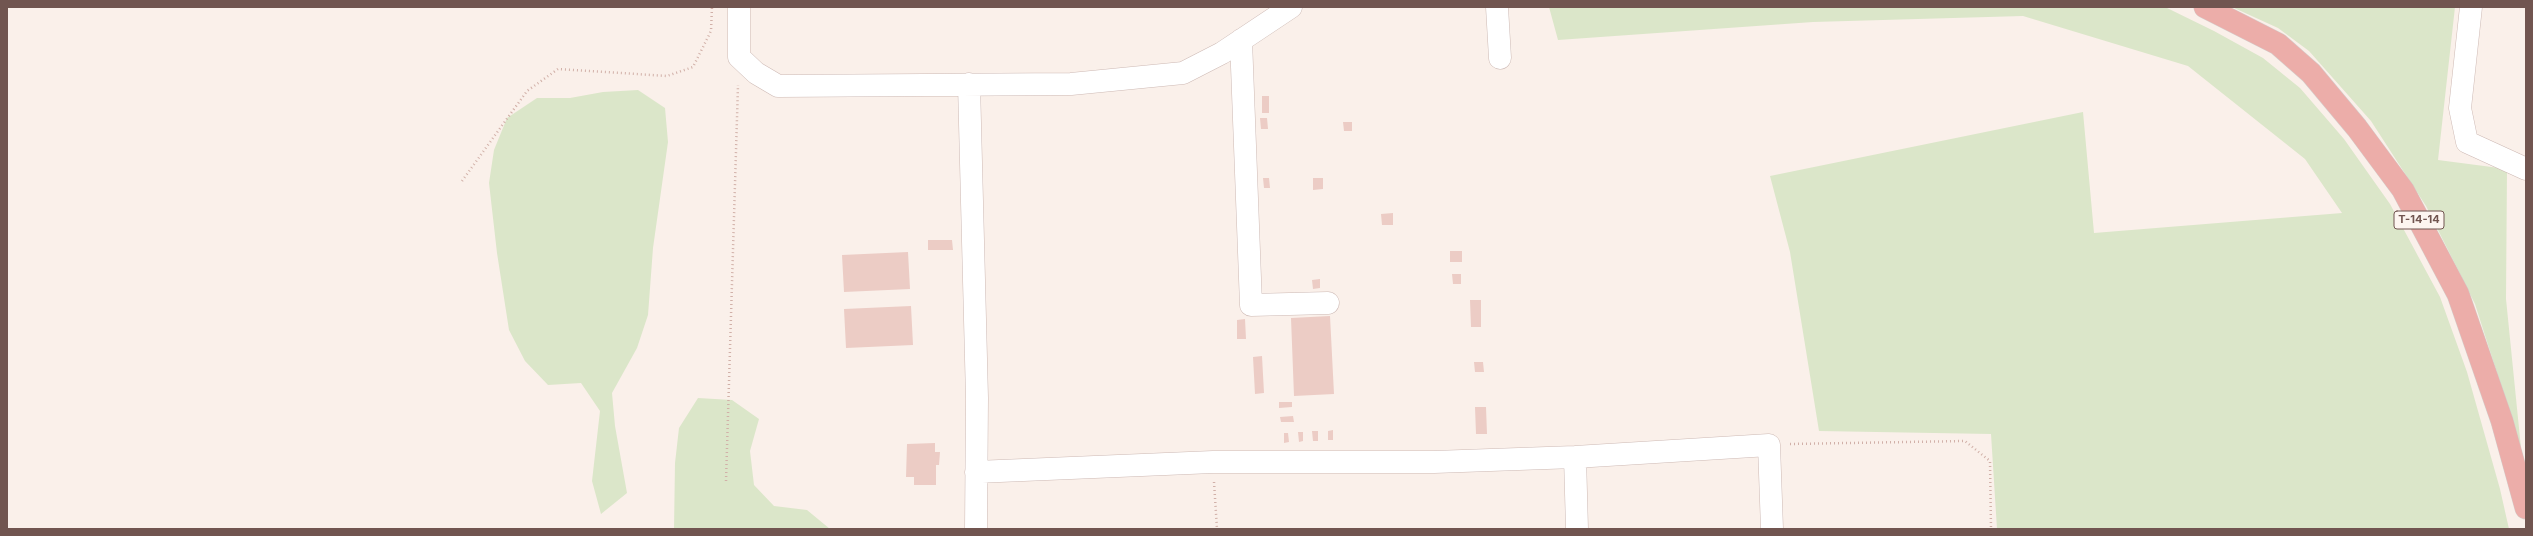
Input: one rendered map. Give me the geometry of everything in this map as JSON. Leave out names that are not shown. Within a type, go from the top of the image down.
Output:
[{"type":"highway","name":"Т-14-14","points":[[2206,7],[2278,44],[2311,73],[2357,128],[2403,190],[2458,294],[2502,421],[2526,508]]},
{"type":"street","points":[[740,7],[739,57],[756,73],[778,86],[1071,84],[1183,73],[1222,53],[1291,7]]},
{"type":"street","points":[[1497,7],[1500,58]]},
{"type":"street","points":[[2471,7],[2460,108],[2467,142],[2526,169]]},
{"type":"street","points":[[1241,40],[1251,305],[1328,303]]},
{"type":"street","points":[[969,84],[977,398],[976,529]]},
{"type":"street","points":[[976,472],[1213,462],[1434,462],[1575,458],[1769,445],[1772,529]]},
{"type":"street","points":[[1575,458],[1577,529]]},
{"type":"path","points":[[462,181],[527,91],[558,69],[667,76],[693,67],[711,31],[712,7]]},
{"type":"path","points":[[726,481],[739,57]]},
{"type":"path","points":[[1769,445],[1965,441],[1990,461],[1991,529]]},
{"type":"path","points":[[1213,462],[1217,529]]},
{"type":"green space","points":[[1549,7],[2165,7],[2214,31],[2263,58],[2300,88],[2344,139],[2390,204],[2440,297],[2467,372],[2500,489],[2509,529],[1997,529],[1991,434],[1819,431],[1790,252],[1770,176],[2083,112],[2094,233],[2342,213],[2305,159],[2188,66],[2023,16],[1813,22],[1558,40]]},
{"type":"green space","points":[[2232,7],[2455,7],[2438,160],[2507,169],[2506,299],[2521,448],[2475,304],[2426,206],[2371,121],[2309,51],[2278,28]]},
{"type":"green space","points":[[638,90],[665,108],[668,142],[653,248],[648,315],[637,348],[612,393],[615,426],[627,493],[601,514],[592,481],[600,411],[581,383],[548,385],[525,361],[509,330],[497,253],[489,183],[494,150],[507,118],[537,98],[570,98],[603,92]]},
{"type":"green space","points":[[698,398],[732,400],[759,419],[750,451],[754,485],[774,506],[807,510],[830,529],[674,529],[675,463],[679,428]]},
{"type":"building","points":[[1262,96],[1269,96],[1269,113],[1262,113]]},
{"type":"building","points":[[1260,118],[1267,118],[1268,129],[1261,129]]},
{"type":"building","points":[[1343,122],[1352,122],[1352,131],[1344,131]]},
{"type":"building","points":[[1263,178],[1269,178],[1270,188],[1264,188]]},
{"type":"building","points":[[1313,178],[1323,178],[1323,189],[1313,190]]},
{"type":"building","points":[[1393,213],[1393,225],[1382,225],[1381,214]]},
{"type":"building","points":[[928,240],[952,240],[953,250],[928,250]]},
{"type":"building","points":[[1450,251],[1462,251],[1462,262],[1450,262]]},
{"type":"building","points":[[908,252],[910,289],[844,292],[842,255]]},
{"type":"building","points":[[1452,274],[1461,274],[1461,284],[1453,284]]},
{"type":"building","points":[[1320,279],[1320,288],[1313,289],[1312,280]]},
{"type":"building","points":[[1470,300],[1481,300],[1481,327],[1471,327]]},
{"type":"building","points":[[911,306],[913,345],[846,348],[844,309]]},
{"type":"building","points":[[1330,316],[1334,394],[1294,396],[1291,318]]},
{"type":"building","points":[[1245,319],[1246,339],[1237,339],[1237,320]]},
{"type":"building","points":[[1262,356],[1264,393],[1255,394],[1253,357]]},
{"type":"building","points":[[1474,362],[1483,362],[1484,372],[1475,372]]},
{"type":"building","points":[[1279,402],[1292,402],[1292,407],[1279,408]]},
{"type":"building","points":[[1475,407],[1486,407],[1487,434],[1476,434]]},
{"type":"building","points":[[1293,416],[1294,422],[1281,422],[1280,417]]},
{"type":"building","points":[[1333,430],[1333,440],[1328,440],[1328,431]]},
{"type":"building","points":[[1312,431],[1318,431],[1318,441],[1313,441]]},
{"type":"building","points":[[1298,432],[1303,432],[1303,441],[1299,442]]},
{"type":"building","points":[[1284,433],[1288,433],[1289,442],[1284,443]]},
{"type":"building","points":[[935,443],[935,452],[940,452],[939,465],[936,465],[936,485],[914,485],[914,477],[906,477],[907,444]]}]
